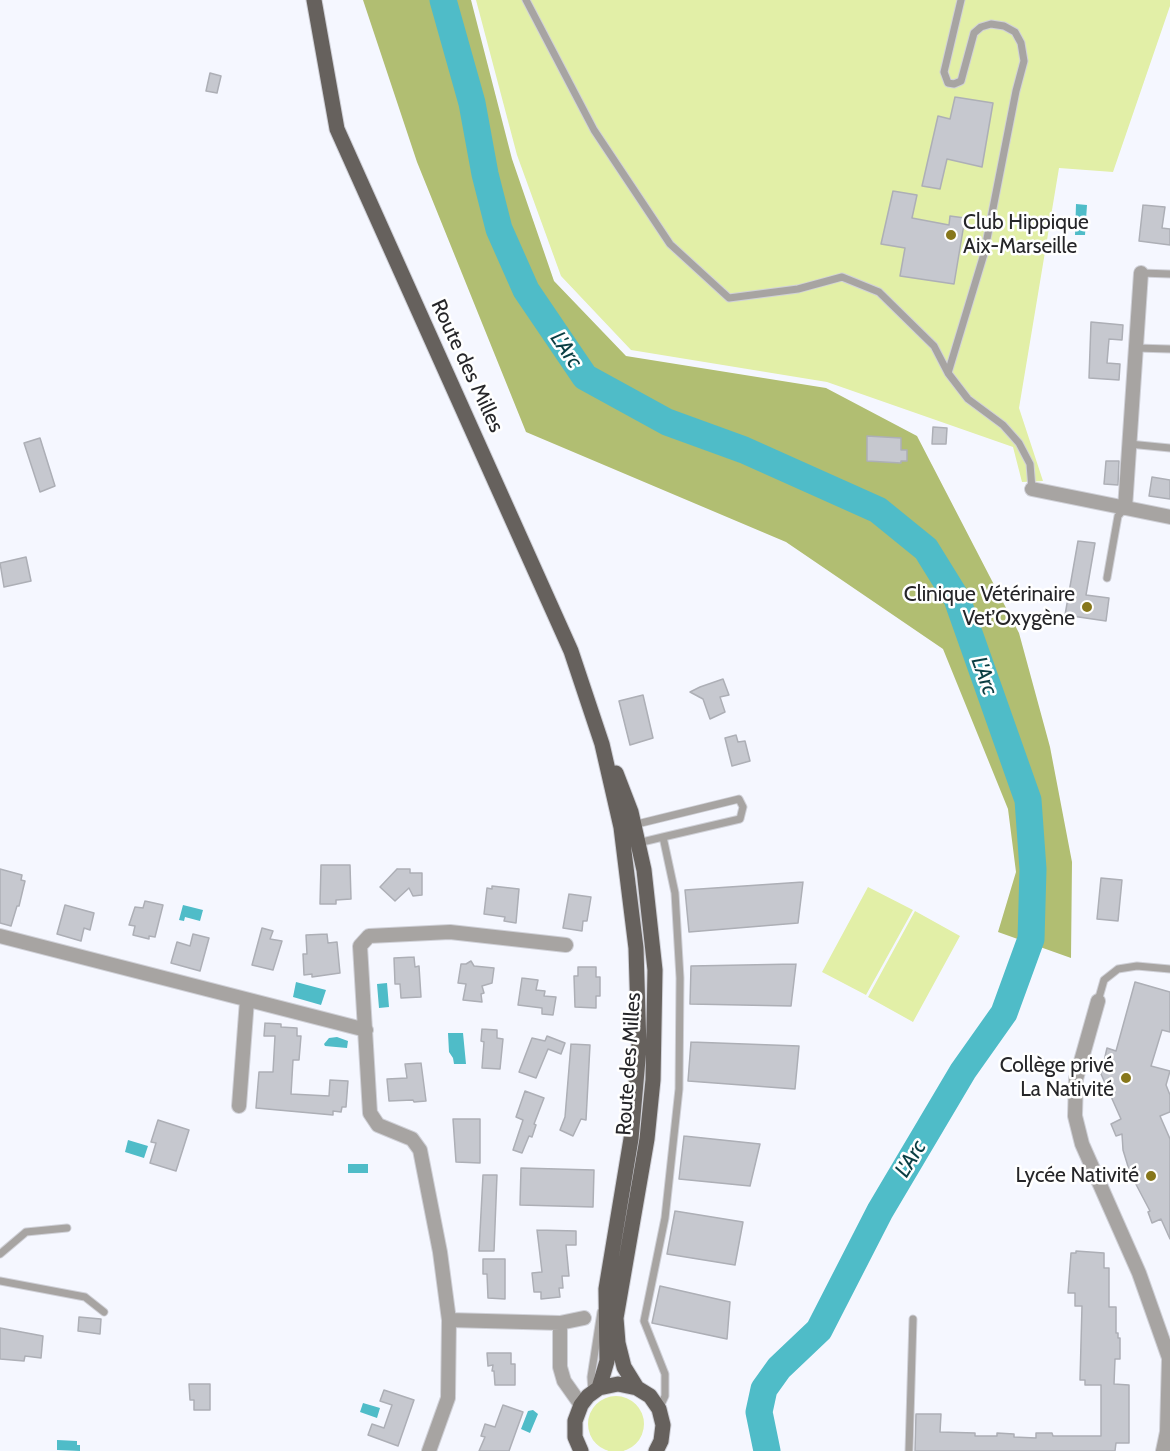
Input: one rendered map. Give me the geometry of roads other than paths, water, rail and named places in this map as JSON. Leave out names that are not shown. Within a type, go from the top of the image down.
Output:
[{"type":"main road","name":"Route des Milles","points":[[314,0],[337,129],[572,651],[648,898],[655,970],[653,1080],[646,1139],[616,1318],[618,1343],[624,1367],[637,1388],[650,1396],[659,1409]]},
{"type":"main road","name":"Route des Milles","points":[[578,1444],[575,1420],[607,1361],[606,1289],[631,1139],[639,1048],[631,844]]},
{"type":"main road","points":[[587,1395],[618,1384],[637,1388]]},
{"type":"main road","points":[[656,1451],[661,1441],[663,1425],[659,1409]]},
{"type":"main road","points":[[566,1451],[578,1444]]},
{"type":"street","points":[[1125,508],[1141,273]]},
{"type":"street","points":[[1032,489],[1170,518]]},
{"type":"street","points":[[429,1451],[448,1398],[449,1320],[440,1252],[420,1150],[412,1139],[378,1125],[370,1113],[360,946],[369,936],[450,932],[566,945]]},
{"type":"street","points":[[0,936],[366,1030]]},
{"type":"street","points":[[239,1106],[247,1000]]},
{"type":"street","points":[[1098,1001],[1076,1079],[1075,1116],[1082,1144],[1139,1273],[1169,1358],[1167,1432],[1163,1451]]},
{"type":"street","points":[[449,1320],[560,1323],[584,1318]]},
{"type":"street","points":[[560,1323],[560,1367],[564,1381],[587,1395]]},
{"type":"lane","points":[[526,0],[594,130],[670,244],[729,298],[798,289],[842,277],[879,292],[934,346],[948,373],[968,399],[1003,425],[1019,443],[1030,464],[1032,489]]},
{"type":"lane","points":[[948,373],[984,254],[1024,61],[1021,43],[1015,32],[1004,26],[991,24],[981,27],[974,33],[961,81],[954,84],[948,83],[944,72],[961,0]]},
{"type":"lane","points":[[1141,273],[1170,274]]},
{"type":"lane","points":[[1136,348],[1170,349]]},
{"type":"lane","points":[[1129,444],[1170,448]]},
{"type":"lane","points":[[1107,578],[1118,516],[1125,508]]},
{"type":"lane","points":[[627,826],[739,799],[743,807],[740,819],[631,844]]},
{"type":"lane","points":[[659,1409],[665,1396],[665,1374],[644,1321],[665,1218],[678,1101],[680,978],[675,893],[663,837]]},
{"type":"lane","points":[[1098,1001],[1104,980],[1118,969],[1137,966],[1170,969]]},
{"type":"lane","points":[[0,1254],[26,1232],[67,1228]]},
{"type":"lane","points":[[0,1281],[85,1297],[104,1312]]},
{"type":"lane","points":[[909,1451],[913,1319]]},
{"type":"water","points":[[1076,204],[1087,205],[1085,235],[1075,235]]},
{"type":"water","points":[[183,905],[203,910],[200,921],[185,917],[184,921],[179,920]]},
{"type":"water","points":[[296,982],[326,990],[321,1005],[293,997]]},
{"type":"water","points":[[387,983],[389,1007],[379,1008],[377,984]]},
{"type":"water","points":[[448,1033],[463,1033],[466,1064],[454,1064],[449,1052]]},
{"type":"water","points":[[337,1037],[348,1041],[347,1048],[325,1046],[329,1038]]},
{"type":"water","points":[[128,1140],[148,1146],[144,1158],[125,1152]]},
{"type":"water","points":[[348,1164],[368,1164],[368,1173],[348,1173]]},
{"type":"water","points":[[363,1403],[380,1408],[377,1418],[360,1412]]},
{"type":"water","points":[[533,1410],[538,1414],[530,1433],[521,1429],[528,1411]]},
{"type":"water","points":[[57,1440],[77,1441],[80,1451],[57,1450]]},
{"type":"waterway","name":"L'Arc","points":[[443,0],[472,103],[485,174],[499,229],[526,290],[585,377],[667,422],[744,450],[878,510],[926,549],[957,599],[1028,800],[1033,869],[1031,939],[1004,1013],[963,1071],[880,1211],[819,1330],[779,1368],[764,1389],[759,1412],[767,1451]]},
{"type":"place","name":"Club Hippique Aix-Marseille","points":[[951,235]]},
{"type":"place","name":"Clinique Vétérinaire Vet’Oxygène","points":[[1087,607]]},
{"type":"place","name":"Collège privé La Nativité","points":[[1126,1078]]},
{"type":"place","name":"Lycée Nativité","points":[[1151,1176]]}]
